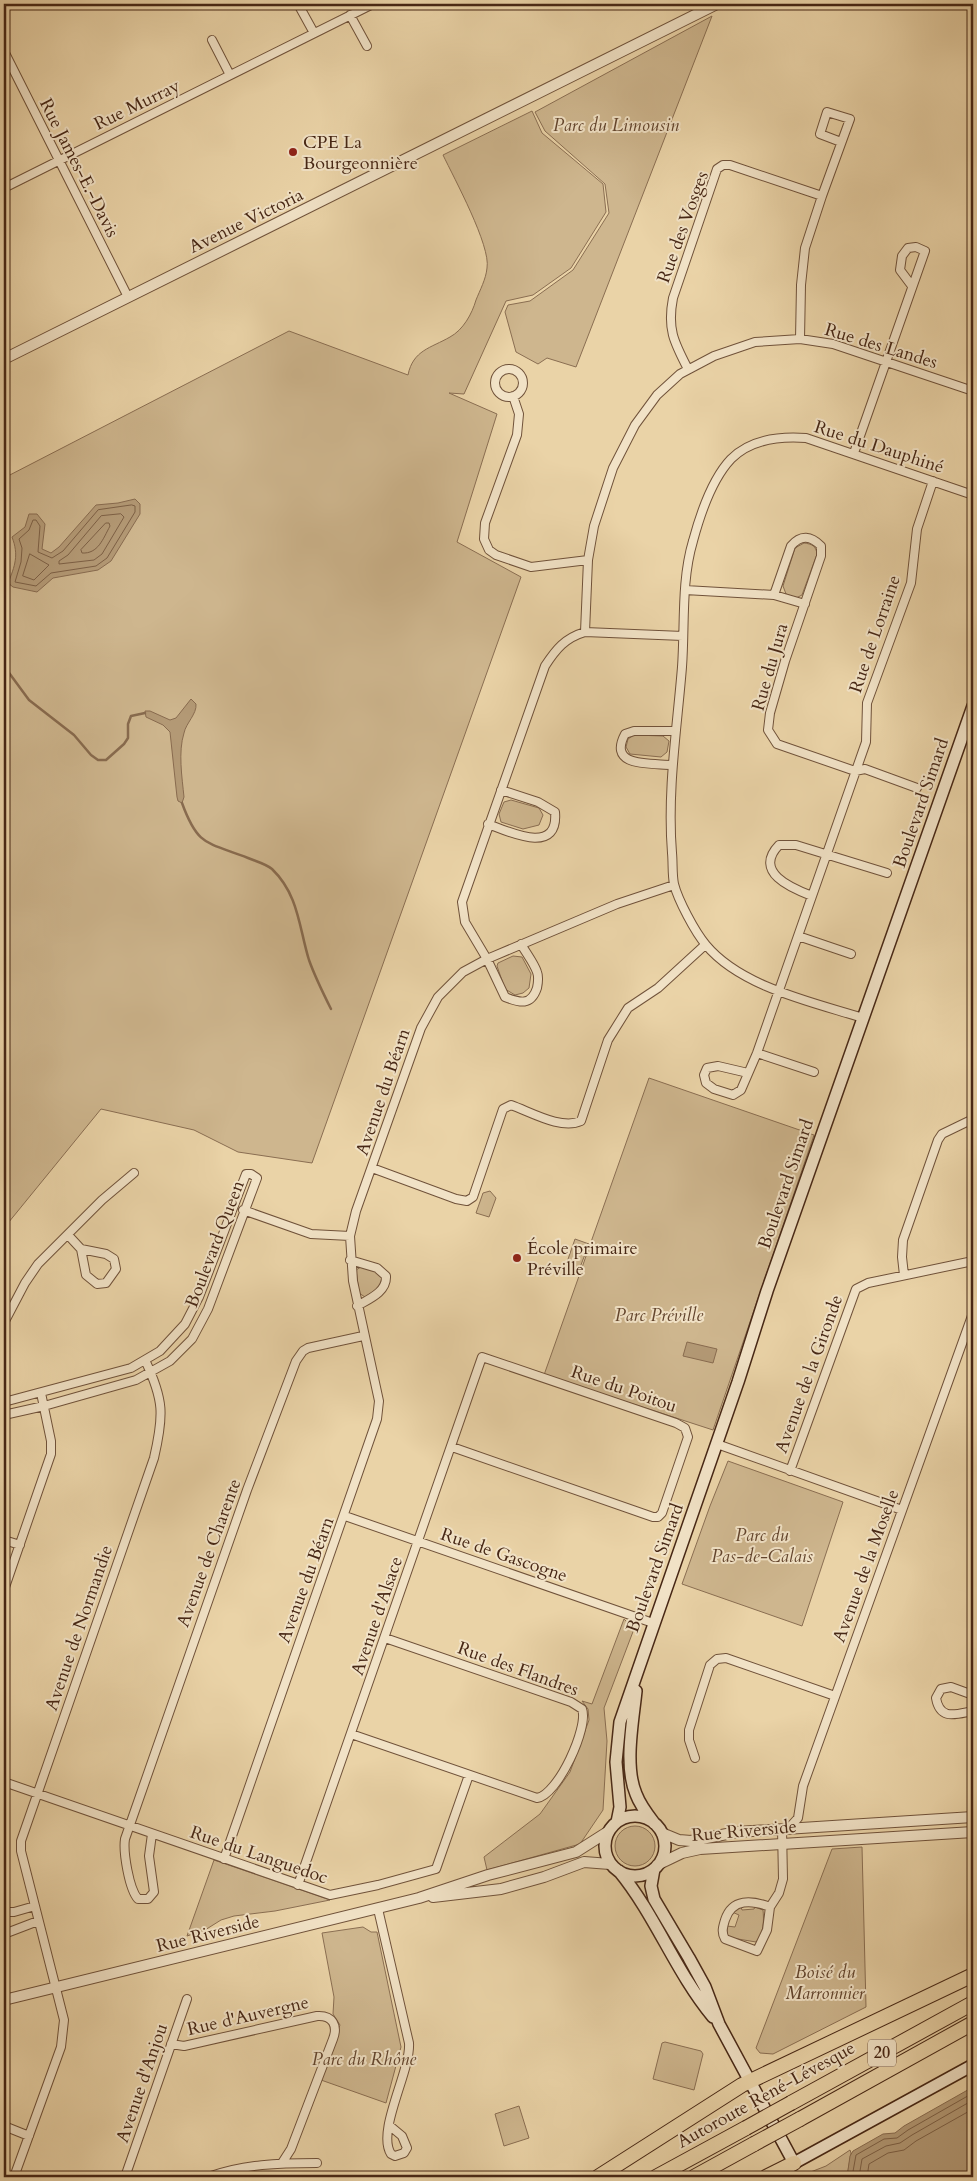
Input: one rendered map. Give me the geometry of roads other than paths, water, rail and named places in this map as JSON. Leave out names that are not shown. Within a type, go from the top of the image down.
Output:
[{"type":"highway","points":[[598,2177],[749,2081],[973,1975]]},
{"type":"highway","name":"Autoroute René-Lévesque","points":[[656,2177],[973,2003]]},
{"type":"highway","name":"Autoroute René-Lévesque","points":[[694,2177],[973,2024]]},
{"type":"highway","points":[[766,2177],[794,2163]]},
{"type":"main road","name":"Boulevard Simard","points":[[613,1827],[620,1807],[616,1770],[620,1722],[717,1444],[767,1291],[973,706]]},
{"type":"main road","name":"Boulevard Simard","points":[[637,1676],[631,1750],[632,1783],[639,1801],[660,1830]]},
{"type":"main road","points":[[719,2024],[694,1994],[640,1899],[613,1867],[604,1848],[613,1827],[626,1818],[637,1817],[648,1820],[660,1830],[665,1849],[656,1867],[651,1886],[654,1899],[705,1987],[719,2024],[794,2163],[973,2064]]},
{"type":"main road","points":[[613,1867],[636,1875],[646,1874],[656,1867]]},
{"type":"street","points":[[298,4],[314,33]]},
{"type":"street","name":"Rue Murray","points":[[4,188],[373,4]]},
{"type":"street","name":"Avenue Victoria","points":[[4,359],[717,4]]},
{"type":"street","points":[[350,15],[367,46]]},
{"type":"street","points":[[212,40],[230,75]]},
{"type":"street","name":"Rue James-E.-Davis","points":[[4,51],[128,297]]},
{"type":"street","points":[[800,339],[801,285],[805,248],[841,142]]},
{"type":"street","name":"Rue des Vosges","points":[[688,369],[674,344],[670,315],[673,298],[718,169],[724,165],[730,165],[822,196]]},
{"type":"street","points":[[854,454],[925,251],[916,247],[908,248],[902,256],[900,270],[912,286]]},
{"type":"street","name":"Rue des Landes","points":[[585,632],[588,560],[594,526],[612,468],[635,425],[657,396],[688,369],[714,356],[755,342],[800,339],[833,344],[973,391]]},
{"type":"street","points":[[513,396],[519,414],[517,435],[485,523],[484,539],[486,544],[489,550],[496,555],[530,567],[588,560]]},
{"type":"street","name":"Rue du Dauphiné","points":[[863,1018],[780,991],[726,964],[705,945],[686,912],[674,885],[670,833],[672,765],[685,590],[692,542],[716,480],[732,458],[752,444],[787,436],[806,438],[973,495]]},
{"type":"street","name":"Rue de Lorraine","points":[[748,1074],[718,1066],[707,1068],[704,1075],[706,1084],[714,1089],[733,1095],[741,1090],[748,1074],[757,1053],[866,742],[867,703],[911,583],[917,529],[932,480]]},
{"type":"street","name":"Rue du Jura","points":[[774,595],[791,546],[797,539],[804,537],[815,540],[821,546],[822,556],[785,661],[770,713],[768,730],[777,744],[855,771],[865,769],[917,788]]},
{"type":"street","name":"Rue du Jura","points":[[685,590],[774,595],[805,604]]},
{"type":"street","points":[[521,944],[537,972],[538,984],[534,996],[526,1002],[516,1002],[506,997],[488,959],[465,922],[462,902],[545,666],[558,647],[572,636],[585,632],[683,636]]},
{"type":"street","points":[[672,765],[629,761],[622,756],[620,744],[624,734],[634,731],[675,731]]},
{"type":"street","points":[[488,824],[525,838],[539,838],[549,834],[556,821],[556,812],[538,802],[501,790]]},
{"type":"street","points":[[812,896],[789,887],[774,873],[770,863],[771,853],[779,845],[796,845],[887,873]]},
{"type":"street","name":"Avenue du Béarn","points":[[224,1859],[375,1429],[379,1411],[377,1392],[364,1336],[350,1260],[350,1236],[356,1211],[421,1028],[438,997],[463,972],[521,944],[617,904],[674,885]]},
{"type":"street","points":[[798,936],[851,954]]},
{"type":"street","points":[[372,1168],[456,1199],[467,1201],[473,1197],[503,1109],[511,1105],[560,1123],[574,1124],[581,1121],[608,1040],[628,1008],[658,988],[705,945]]},
{"type":"street","points":[[757,1053],[814,1072]]},
{"type":"street","points":[[904,1275],[902,1258],[903,1240],[938,1140],[942,1134],[973,1119]]},
{"type":"street","points":[[4,1323],[32,1272],[121,1182],[134,1173]]},
{"type":"street","name":"Boulevard Queen","points":[[4,1402],[131,1368],[160,1351],[185,1324],[199,1297],[246,1174],[251,1174],[257,1178],[208,1309],[192,1339],[170,1361],[136,1380],[44,1406],[4,1414]]},
{"type":"street","points":[[234,1207],[311,1234],[350,1236]]},
{"type":"street","points":[[68,1235],[81,1249],[86,1275],[97,1284],[106,1283],[116,1269],[114,1259],[106,1254],[81,1249]]},
{"type":"street","points":[[350,1260],[378,1268],[386,1276],[384,1287],[381,1291],[358,1306]]},
{"type":"street","name":"Avenue de la Gironde","points":[[790,1471],[856,1289],[868,1283],[973,1261]]},
{"type":"street","name":"Avenue de la Moselle","points":[[785,1829],[797,1820],[803,1786],[973,1312]]},
{"type":"street","name":"Avenue de Charente","points":[[129,1826],[247,1490],[296,1361],[303,1351],[308,1348],[364,1336]]},
{"type":"street","name":"Rue du Poitou","points":[[452,1447],[653,1517],[658,1517],[662,1513],[687,1442],[688,1432],[676,1423],[482,1357]]},
{"type":"street","name":"Avenue d'Alsace","points":[[298,1885],[482,1357]]},
{"type":"street","name":"Avenue de Normandie","points":[[14,2177],[63,2040],[64,2020],[20,1845],[154,1458],[161,1429],[161,1403],[144,1360]]},
{"type":"street","points":[[4,1590],[51,1454],[41,1393]]},
{"type":"street","points":[[717,1444],[902,1510]]},
{"type":"street","name":"Rue de Gascogne","points":[[345,1516],[653,1623]]},
{"type":"street","points":[[4,1540],[20,1545]]},
{"type":"street","name":"Rue des Flandres","points":[[351,1734],[469,1776],[541,1798],[566,1768],[584,1721],[582,1709],[571,1702],[385,1638]]},
{"type":"street","points":[[695,1758],[688,1730],[710,1665],[717,1659],[726,1658],[835,1696]]},
{"type":"street","points":[[973,1695],[951,1686],[942,1689],[936,1698],[937,1707],[943,1713],[951,1715],[973,1710]]},
{"type":"street","name":"Rue du Languedoc","points":[[4,1782],[324,1894],[337,1895],[427,1873],[436,1869],[469,1776]]},
{"type":"street","name":"Rue Riverside","points":[[660,1830],[687,1841],[732,1833],[973,1817]]},
{"type":"street","points":[[129,1826],[125,1839],[125,1853],[135,1895],[138,1899],[144,1900],[152,1896],[154,1892],[148,1856],[152,1834]]},
{"type":"street","name":"Rue Riverside","points":[[4,2000],[420,1898],[488,1875],[572,1854],[587,1847],[613,1827]]},
{"type":"street","points":[[770,1907],[752,1902],[733,1906],[728,1910],[723,1926],[724,1937],[728,1941],[757,1951],[766,1930],[770,1907],[783,1879],[782,1843],[785,1829]]},
{"type":"street","name":"Rue Riverside","points":[[656,1867],[676,1856],[693,1850],[973,1832]]},
{"type":"street","name":"Rue Riverside","points":[[420,1898],[501,1889],[544,1877],[584,1862],[613,1867]]},
{"type":"street","points":[[4,1912],[14,1912],[35,1906]]},
{"type":"street","points":[[378,1909],[409,2048],[391,2115],[390,2126]]},
{"type":"street","points":[[4,1934],[38,1921]]},
{"type":"street","name":"Avenue d'Anjou","points":[[125,2177],[187,1999]]},
{"type":"street","name":"Rue d'Auvergne","points":[[171,2044],[184,2046],[317,2016],[331,2019],[335,2025],[334,2036],[294,2143],[282,2163]]},
{"type":"street","points":[[4,2126],[29,2136]]},
{"type":"street","points":[[208,2177],[243,2167],[282,2163],[317,2163]]},
{"type":"water","points":[[135,499],[140,504],[140,514],[111,561],[98,570],[53,578],[37,592],[13,587],[8,583],[13,571],[16,555],[12,537],[25,527],[29,514],[37,514],[45,524],[42,549],[51,553],[59,547],[96,505]]},
{"type":"water","points":[[191,699],[196,704],[196,708],[185,729],[182,740],[181,765],[184,797],[182,803],[178,801],[177,797],[170,732],[163,725],[146,717],[145,711],[150,711],[170,720],[176,718]]},
{"type":"water","points":[[687,1342],[717,1349],[713,1363],[683,1356]]},
{"type":"water","points":[[973,2087],[973,2177],[847,2177],[850,2156],[853,2151],[883,2134],[895,2133]]},
{"type":"waterway","points":[[4,586],[8,583]]},
{"type":"waterway","points":[[4,666],[29,700],[74,735],[91,755],[98,760],[106,760],[124,744],[128,738],[128,724],[131,716],[145,713]]},
{"type":"waterway","points":[[182,803],[193,828],[199,836],[213,845],[267,866],[281,879],[293,901],[309,960],[331,1009]]},
{"type":"place","name":"CPE La Bourgeonnière","points":[[293,152]]},
{"type":"place","name":"École primaire Préville","points":[[517,1258]]},
{"type":"park label","name":"Parc du Limousin","points":[[616,125]]},
{"type":"park label","name":"Parc Préville","points":[[659,1315]]},
{"type":"park label","name":"Parc du Pas-de-Calais","points":[[762,1545]]},
{"type":"park label","name":"Boisé du Marronnier","points":[[825,1982]]},
{"type":"park label","name":"Parc du Rhône","points":[[364,2059]]}]
